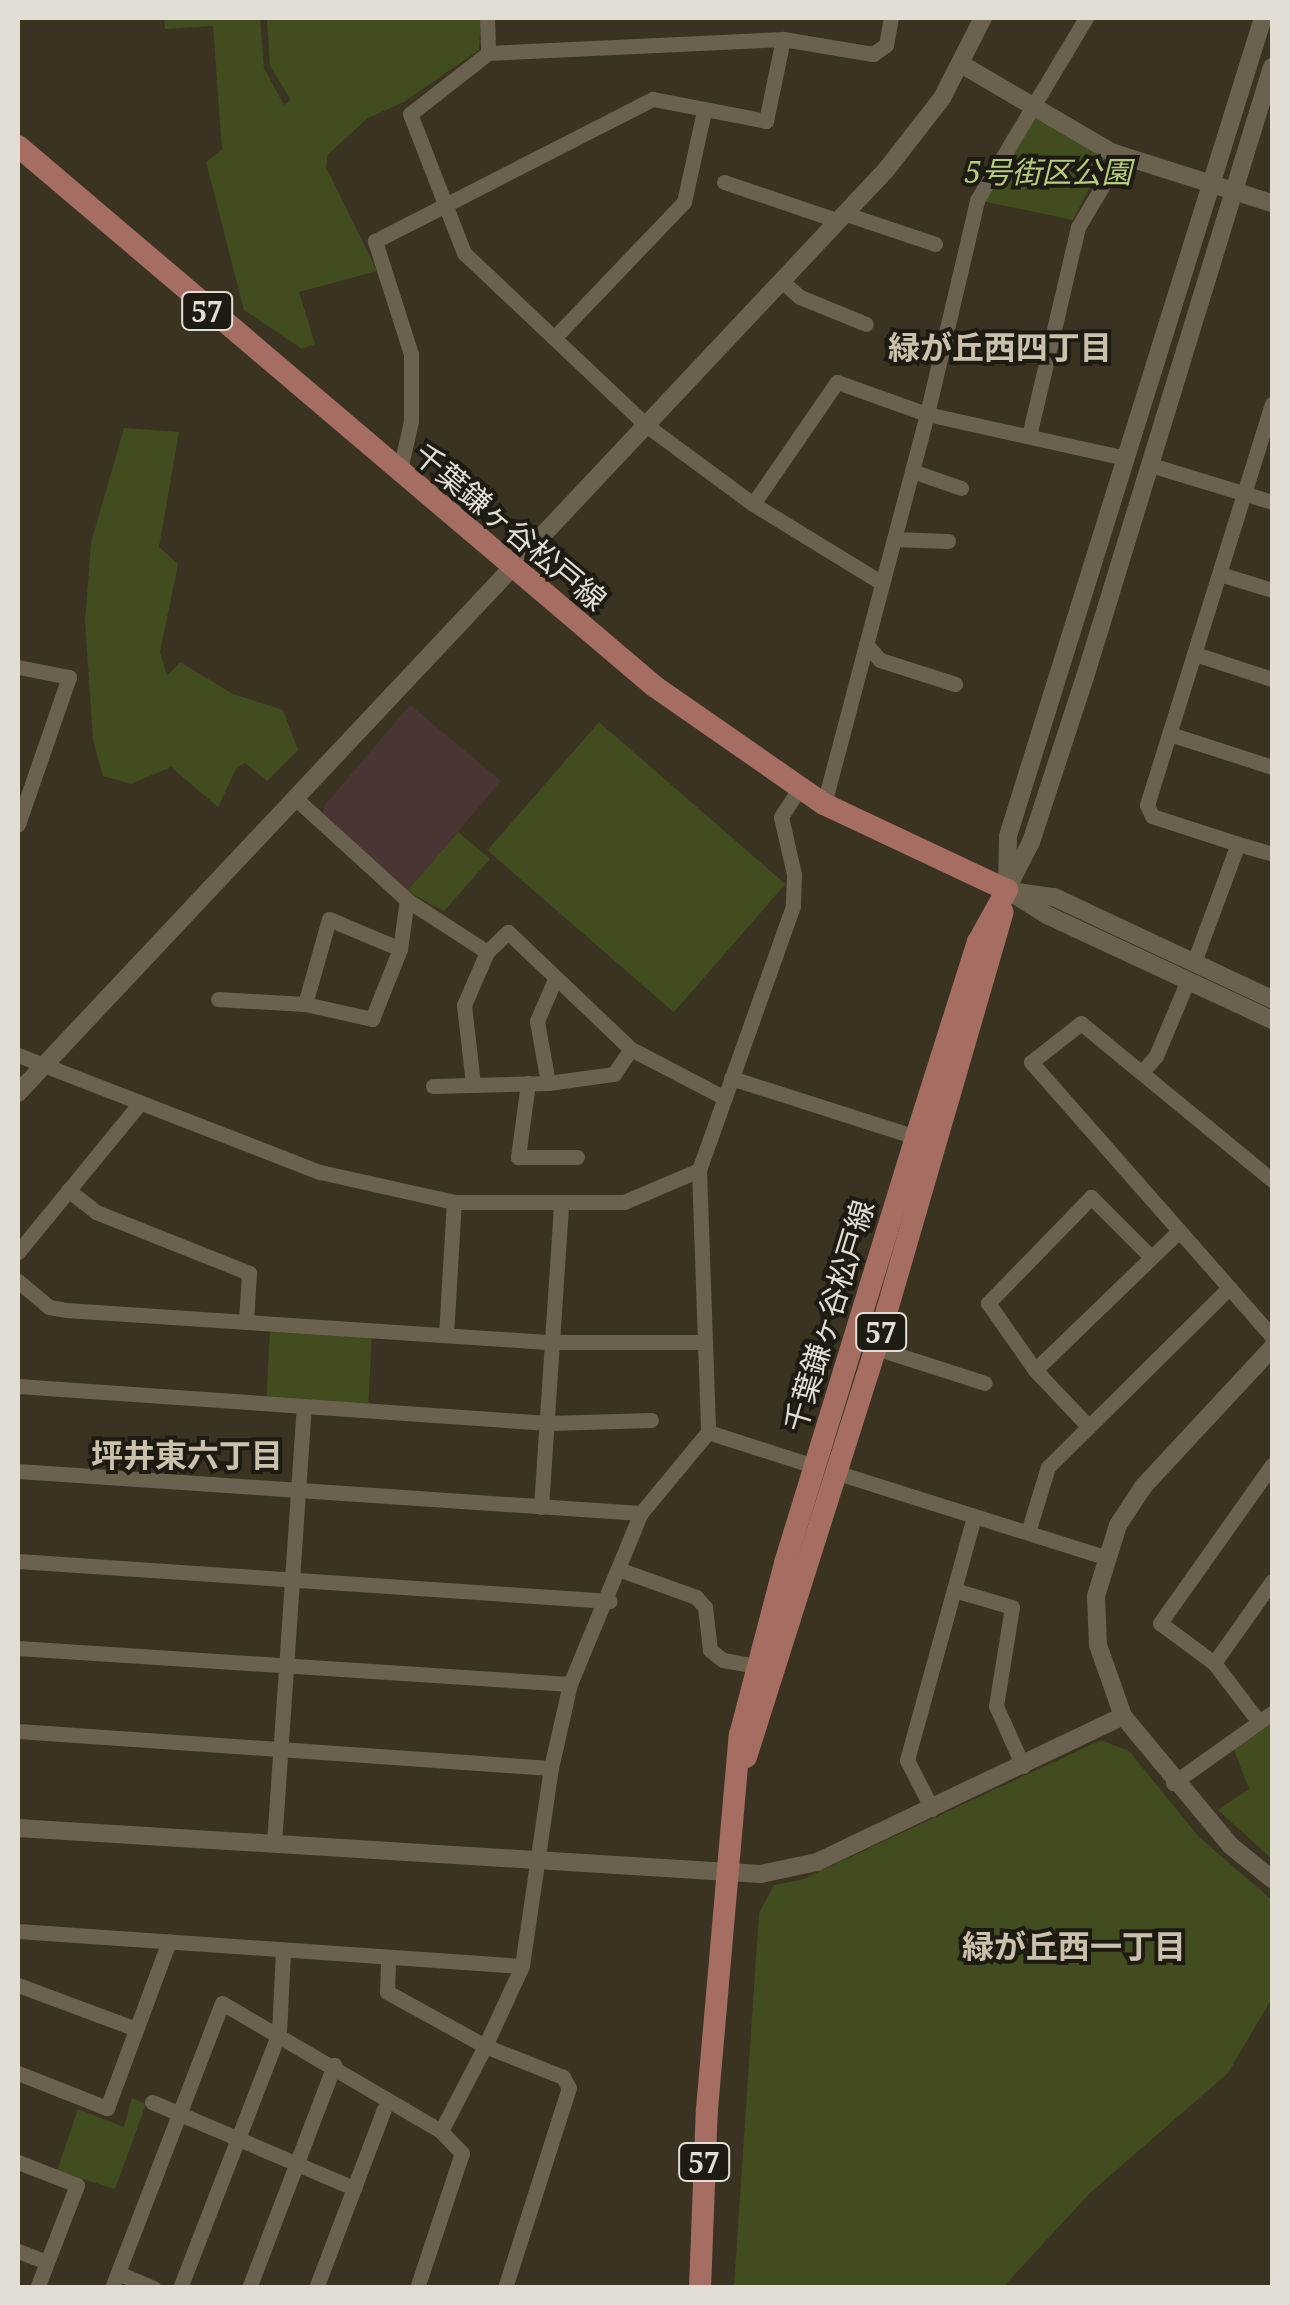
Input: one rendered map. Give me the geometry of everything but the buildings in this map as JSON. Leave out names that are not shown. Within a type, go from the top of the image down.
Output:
[{"type":"main road","name":"千葉鎌ヶ谷松戸線","points":[[18,146],[399,474],[654,686],[824,804],[1007,890]]},
{"type":"main road","name":"千葉鎌ヶ谷松戸線","points":[[700,2288],[727,1874],[741,1769],[740,1736],[756,1666],[814,1466],[916,1136],[978,942],[1007,890]]},
{"type":"main road","name":"千葉鎌ヶ谷松戸線","points":[[741,1769],[764,1716],[876,1348],[1007,890]]},
{"type":"street","points":[[487,18],[488,54]]},
{"type":"street","points":[[882,583],[753,504],[646,425],[464,253],[410,109],[488,54],[782,39],[873,54],[886,46],[891,18]]},
{"type":"street","points":[[18,1094],[42,1064],[842,217],[919,131],[962,64],[983,18]]},
{"type":"street","points":[[824,804],[927,414],[977,200],[1086,18]]},
{"type":"street","points":[[1007,890],[1008,836],[1263,18]]},
{"type":"street","points":[[399,474],[411,420],[410,354],[375,241],[448,209],[654,99],[766,121],[782,39]]},
{"type":"street","points":[[962,64],[1121,155],[1272,203]]},
{"type":"street","points":[[1007,890],[1030,842],[1151,465],[1272,67]]},
{"type":"street","points":[[554,338],[684,202],[704,111]]},
{"type":"street","points":[[1029,436],[1078,227],[1121,155]]},
{"type":"street","points":[[724,182],[936,244]]},
{"type":"street","points":[[782,282],[800,296],[866,324]]},
{"type":"street","points":[[753,504],[836,382],[927,414],[1126,458]]},
{"type":"street","points":[[1272,404],[1270,423],[1148,812],[1272,854]]},
{"type":"street","points":[[1151,465],[1272,502]]},
{"type":"street","points":[[912,472],[961,488]]},
{"type":"street","points":[[894,539],[948,540]]},
{"type":"street","points":[[1220,574],[1272,590]]},
{"type":"street","points":[[866,644],[880,660],[956,684]]},
{"type":"street","points":[[1196,654],[1272,679]]},
{"type":"street","points":[[18,667],[69,676],[18,824]]},
{"type":"street","points":[[1170,734],[1272,767]]},
{"type":"street","points":[[440,2130],[522,1966],[550,1768],[570,1684],[610,1601],[641,1513],[708,1432],[699,1170],[793,906],[794,874],[781,817],[799,789]]},
{"type":"street","points":[[296,798],[407,900],[487,952]]},
{"type":"street","points":[[1142,1072],[1156,1056],[1238,844]]},
{"type":"street","points":[[1007,890],[1047,916],[1272,999]]},
{"type":"street","points":[[218,999],[304,1004],[372,1020],[400,949],[407,900]]},
{"type":"street","points":[[304,1004],[329,919],[400,949]]},
{"type":"street","points":[[473,1084],[464,1005],[487,952],[508,932],[632,1049],[723,1097]]},
{"type":"street","points":[[1191,971],[1272,1020]]},
{"type":"street","points":[[548,1083],[537,1021],[555,978]]},
{"type":"street","points":[[1272,1180],[1081,1023],[1030,1062],[1272,1336]]},
{"type":"street","points":[[433,1086],[548,1083],[614,1074],[632,1049]]},
{"type":"street","points":[[18,1054],[362,1186],[454,1202],[624,1202],[699,1170]]},
{"type":"street","points":[[731,1078],[916,1136]]},
{"type":"street","points":[[528,1084],[518,1157],[577,1157]]},
{"type":"street","points":[[18,1252],[140,1103]]},
{"type":"street","points":[[68,1190],[96,1212],[248,1273],[246,1322]]},
{"type":"street","points":[[1088,1426],[1034,1370],[988,1304],[1090,1196],[1150,1256]]},
{"type":"street","points":[[446,1334],[454,1202]]},
{"type":"street","points":[[541,1507],[561,1205]]},
{"type":"street","points":[[1034,1370],[1179,1231]]},
{"type":"street","points":[[18,1281],[49,1306],[66,1310],[554,1342],[704,1342]]},
{"type":"street","points":[[1028,1532],[1048,1467],[1229,1288]]},
{"type":"street","points":[[876,1348],[985,1383]]},
{"type":"street","points":[[1272,1348],[1143,1487],[1105,1558],[1096,1596],[1098,1645],[1123,1716],[1173,1783],[1230,1846],[1272,1880]]},
{"type":"street","points":[[18,1386],[304,1409],[548,1423],[651,1420]]},
{"type":"street","points":[[274,1844],[304,1409]]},
{"type":"street","points":[[708,1432],[814,1466]]},
{"type":"street","points":[[1173,1783],[1266,1717],[1214,1663],[1160,1623],[1271,1470]]},
{"type":"street","points":[[18,1471],[641,1513]]},
{"type":"street","points":[[838,1473],[1105,1558]]},
{"type":"street","points":[[932,1808],[908,1760],[974,1516]]},
{"type":"street","points":[[18,1561],[610,1601]]},
{"type":"street","points":[[621,1570],[696,1597],[705,1608],[710,1650],[723,1660],[756,1666]]},
{"type":"street","points":[[1214,1663],[1272,1582]]},
{"type":"street","points":[[954,1590],[1012,1607],[996,1706],[1024,1766]]},
{"type":"street","points":[[18,1648],[570,1684]]},
{"type":"street","points":[[18,1828],[727,1874],[817,1862],[1123,1716]]},
{"type":"street","points":[[18,1731],[550,1768]]},
{"type":"street","points":[[18,1931],[522,1966]]},
{"type":"street","points":[[18,2073],[107,2108],[170,1941]]},
{"type":"street","points":[[180,2288],[279,2033],[283,1950]]},
{"type":"street","points":[[388,1958],[387,1992],[485,2046],[563,2077],[569,2088],[505,2288]]},
{"type":"street","points":[[18,1984],[136,2029]]},
{"type":"street","points":[[154,2288],[115,2280],[222,2003],[440,2130],[462,2153],[417,2288]]},
{"type":"street","points":[[249,2288],[334,2065]]},
{"type":"street","points":[[152,2102],[354,2188]]},
{"type":"street","points":[[316,2288],[384,2109]]},
{"type":"street","points":[[18,2162],[77,2184],[37,2288]]},
{"type":"street","points":[[18,2251],[46,2262]]},
{"type":"shaded area","points":[[410,705],[501,781],[407,891],[323,818],[324,806]]},
{"type":"green space","points":[[164,18],[260,18],[264,68],[284,105],[291,100],[270,66],[267,18],[481,18],[479,50],[404,102],[368,118],[328,154],[326,167],[377,271],[299,292],[315,344],[302,349],[244,310],[206,162],[222,150],[213,26],[165,29]]},
{"type":"green space","name":"5号街区公園","points":[[1033,117],[1105,158],[1073,220],[982,201]]},
{"type":"green space","points":[[124,428],[179,432],[159,547],[178,564],[160,652],[167,676],[180,662],[233,694],[283,710],[298,750],[267,781],[245,763],[237,767],[218,807],[171,767],[131,784],[103,776],[93,740],[85,621],[91,543]]},
{"type":"green space","points":[[599,722],[785,884],[674,1012],[487,850]]},
{"type":"green space","points":[[458,832],[490,859],[444,911],[407,891]]},
{"type":"green space","points":[[270,1330],[372,1335],[368,1403],[266,1398]]},
{"type":"green space","points":[[1272,1723],[1272,1859],[1218,1810],[1249,1789],[1234,1750]]},
{"type":"green space","points":[[1101,1740],[1129,1751],[1199,1837],[1272,1900],[1272,1998],[1228,2073],[1090,2193],[1003,2287],[734,2287],[759,1913],[774,1885],[801,1880]]},
{"type":"green space","points":[[132,2098],[146,2104],[115,2189],[57,2171],[78,2109],[124,2127]]},
{"type":"district","name":"緑が丘西四丁目","points":[[1000,347]]},
{"type":"district","name":"坪井東六丁目","points":[[187,1455]]},
{"type":"district","name":"緑が丘西一丁目","points":[[1074,1946]]}]
